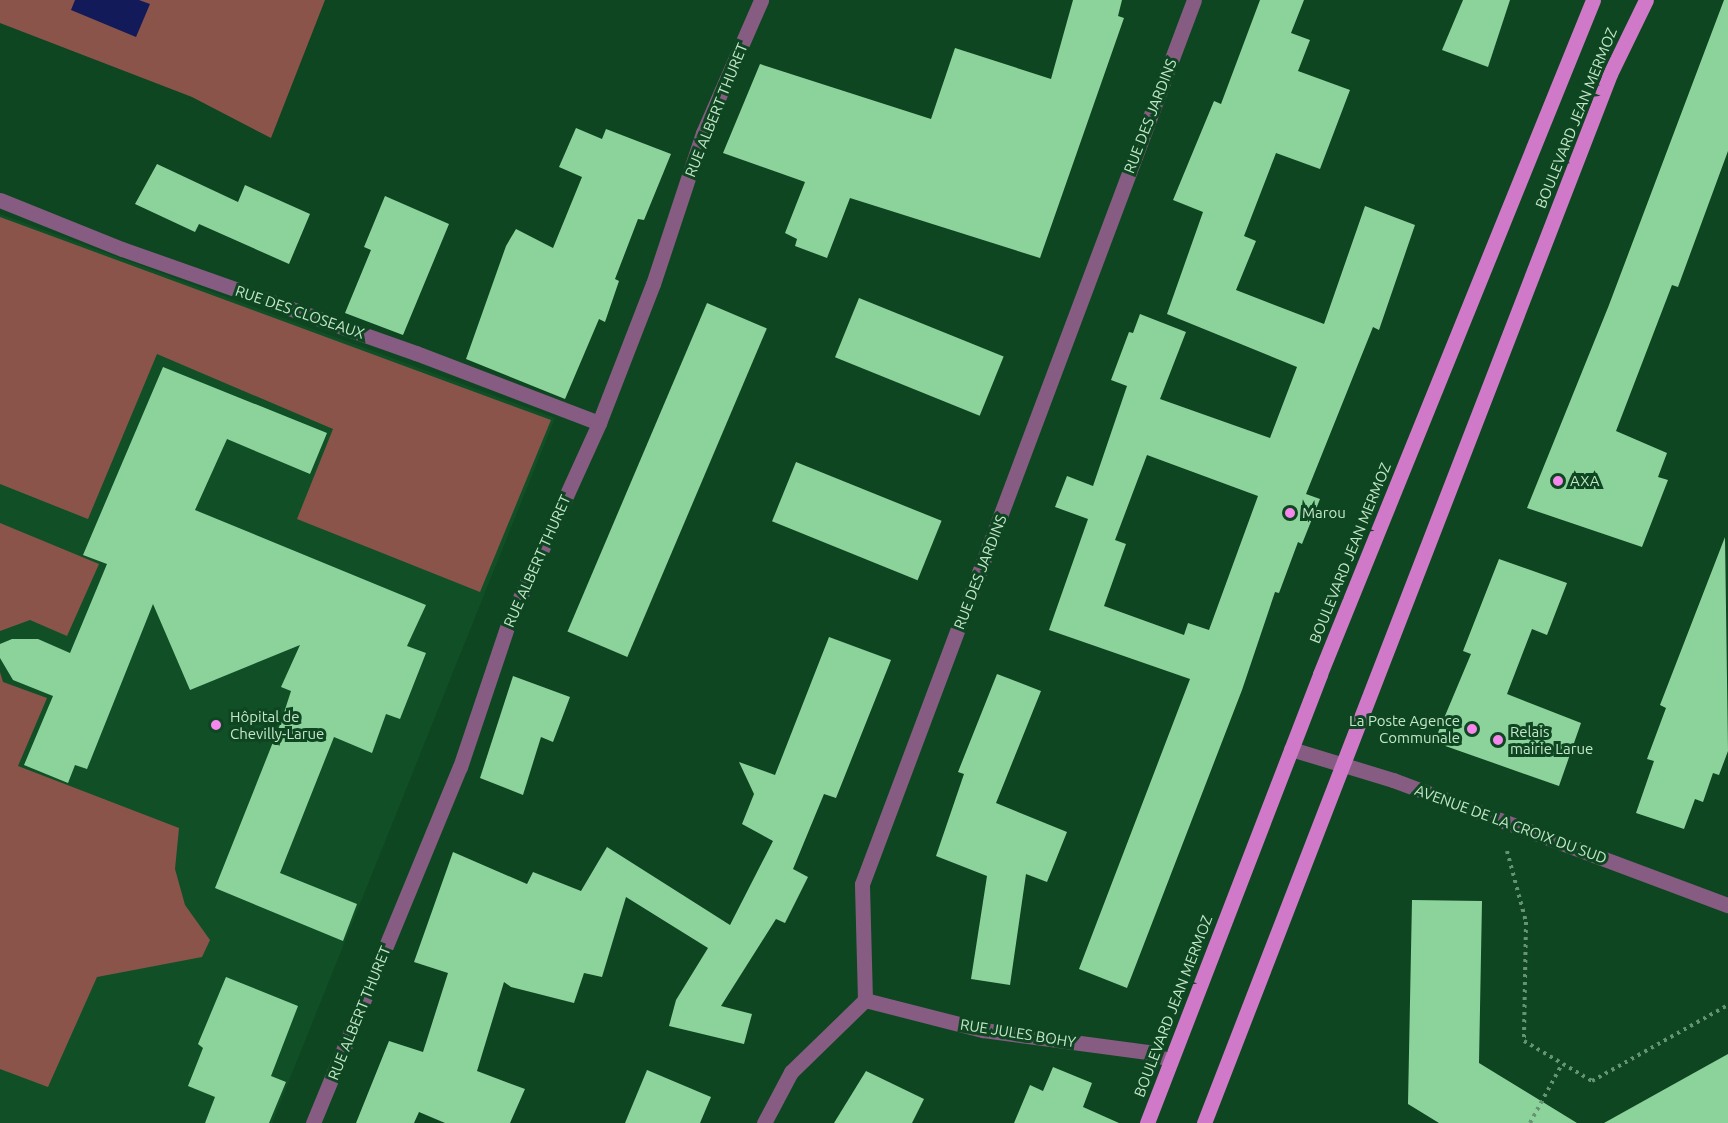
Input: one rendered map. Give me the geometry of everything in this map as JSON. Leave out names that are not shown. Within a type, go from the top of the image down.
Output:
[{"type":"main road","name":"BOULEVARD JEAN MERMOZ","points":[[1148,1123],[1291,749],[1593,0]]},
{"type":"main road","name":"BOULEVARD JEAN MERMOZ","points":[[1204,1123],[1610,74],[1646,0]]},
{"type":"street","name":"RUE ALBERT THURET","points":[[314,1123],[460,767],[508,624],[599,423],[653,284],[703,133],[761,0]]},
{"type":"street","name":"RUE DES JARDINS","points":[[865,1000],[862,885],[1194,0]]},
{"type":"street","name":"RUE DES CLOSEAUX","points":[[0,200],[122,249],[416,352],[599,423]]},
{"type":"street","name":"AVENUE DE LA CROIX DU SUD","points":[[1291,749],[1342,763],[1728,905]]},
{"type":"street","name":"RUE JULES BOHY","points":[[865,1000],[983,1030],[1148,1052],[1171,1060]]},
{"type":"street","points":[[764,1123],[791,1072],[865,1000]]},
{"type":"path","points":[[1498,819],[1526,922],[1524,1041],[1592,1081],[1728,1005]]},
{"type":"path","points":[[1530,1123],[1562,1064]]},
{"type":"shaded area","points":[[0,0],[325,0],[271,138],[192,97],[0,23]]},
{"type":"shaded area","points":[[75,0],[139,0],[150,4],[136,37],[71,10]]},
{"type":"shaded area","name":"Hôpital de Chevilly-Larue","points":[[0,214],[555,418],[272,1123],[0,1123]]},
{"type":"shaded area","points":[[0,217],[551,420],[480,592],[297,519],[333,429],[157,354],[88,519],[0,484]]},
{"type":"shaded area","points":[[0,523],[99,564],[67,636],[30,620],[0,631]]},
{"type":"shaded area","points":[[0,672],[3,682],[47,698],[18,766],[179,828],[175,869],[185,905],[210,940],[202,957],[97,977],[48,1087],[0,1069]]},
{"type":"building","points":[[1073,0],[1122,0],[1118,16],[1124,18],[1040,258],[850,198],[827,258],[795,246],[797,239],[785,233],[805,182],[723,153],[760,64],[931,119],[955,48],[1051,79]]},
{"type":"building","points":[[1260,0],[1304,0],[1291,33],[1310,40],[1298,71],[1350,90],[1320,169],[1276,153],[1244,236],[1256,241],[1236,290],[1324,324],[1365,206],[1415,225],[1379,330],[1373,327],[1306,494],[1320,499],[1302,544],[1298,542],[1279,593],[1275,592],[1242,690],[1127,988],[1079,969],[1190,679],[1049,630],[1088,519],[1055,507],[1067,476],[1093,486],[1127,386],[1111,380],[1129,332],[1133,333],[1140,314],[1186,332],[1160,399],[1270,438],[1297,367],[1167,314],[1203,212],[1173,200],[1214,101],[1221,104]],"holes":[[[1147,455],[1258,496],[1209,630],[1188,623],[1184,635],[1104,606],[1126,544],[1115,540]]]},
{"type":"building","points":[[1463,0],[1510,0],[1488,67],[1442,50]]},
{"type":"building","points":[[1724,0],[1728,0],[1728,151],[1678,287],[1672,285],[1616,431],[1667,453],[1658,477],[1668,480],[1642,547],[1527,508],[1609,305]]},
{"type":"building","points":[[576,128],[602,139],[606,129],[671,154],[644,220],[638,219],[615,279],[619,281],[605,322],[599,319],[565,399],[466,359],[506,246],[516,229],[553,248],[582,177],[559,167]]},
{"type":"building","points":[[157,164],[238,202],[245,185],[310,214],[289,264],[199,224],[195,232],[135,204]]},
{"type":"building","points":[[385,196],[449,224],[403,335],[345,313],[371,250],[364,247]]},
{"type":"building","points":[[859,298],[1004,356],[980,416],[835,357]]},
{"type":"building","points":[[707,303],[767,328],[627,657],[568,632]]},
{"type":"building","points":[[163,367],[327,433],[310,474],[227,439],[195,510],[426,605],[407,646],[426,653],[400,719],[386,714],[372,753],[334,737],[280,873],[357,904],[343,941],[215,888],[281,722],[291,691],[281,687],[300,645],[190,690],[153,604],[87,769],[75,765],[68,783],[24,765],[53,696],[13,680],[0,658],[0,644],[12,639],[38,639],[70,653],[107,564],[83,555]]},
{"type":"building","points":[[796,462],[942,521],[918,580],[772,521]]},
{"type":"building","points":[[1725,537],[1728,751],[1719,775],[1713,773],[1703,802],[1695,799],[1684,829],[1636,813],[1654,761],[1647,759],[1666,708],[1660,705]]},
{"type":"building","points":[[1499,559],[1567,583],[1547,635],[1532,629],[1507,694],[1581,723],[1559,786],[1434,742],[1471,654],[1463,651]]},
{"type":"building","points":[[829,637],[891,660],[836,798],[824,794],[793,869],[808,877],[785,923],[776,919],[721,1006],[752,1014],[744,1044],[669,1026],[676,1000],[708,948],[626,897],[602,977],[584,973],[574,1003],[511,987],[504,982],[477,1071],[525,1089],[510,1123],[445,1123],[419,1112],[414,1123],[356,1123],[389,1041],[423,1052],[448,973],[414,962],[453,852],[527,884],[533,872],[581,891],[607,847],[730,925],[773,841],[742,824],[754,794],[739,762],[775,775]]},
{"type":"building","points":[[997,674],[1041,691],[996,803],[1067,832],[1047,882],[1026,874],[1010,985],[971,979],[987,876],[936,856],[964,774],[958,772]]},
{"type":"building","points":[[513,676],[570,697],[553,742],[541,737],[523,795],[480,778]]},
{"type":"building","points":[[1412,900],[1482,901],[1479,1063],[1577,1123],[1439,1123],[1408,1104]]},
{"type":"building","points":[[226,977],[298,1006],[271,1076],[286,1082],[269,1123],[205,1123],[215,1097],[188,1086],[203,1048],[198,1044]]},
{"type":"building","points":[[1728,1054],[1728,1123],[1604,1123],[1701,1069]]},
{"type":"building","points":[[1053,1067],[1092,1083],[1083,1107],[1119,1123],[1014,1123],[1030,1085],[1043,1091]]},
{"type":"building","points":[[647,1070],[711,1097],[700,1123],[625,1123]]},
{"type":"building","points":[[866,1071],[924,1099],[912,1123],[834,1123]]},
{"type":"place","name":"AXA","points":[[1558,481]]},
{"type":"place","name":"Marou","points":[[1290,513]]},
{"type":"place","name":"Hôpital de Chevilly-Larue","points":[[216,725]]},
{"type":"place","name":"La Poste Agence Communale","points":[[1472,729]]},
{"type":"place","name":"Relais mairie Larue","points":[[1498,740]]}]
